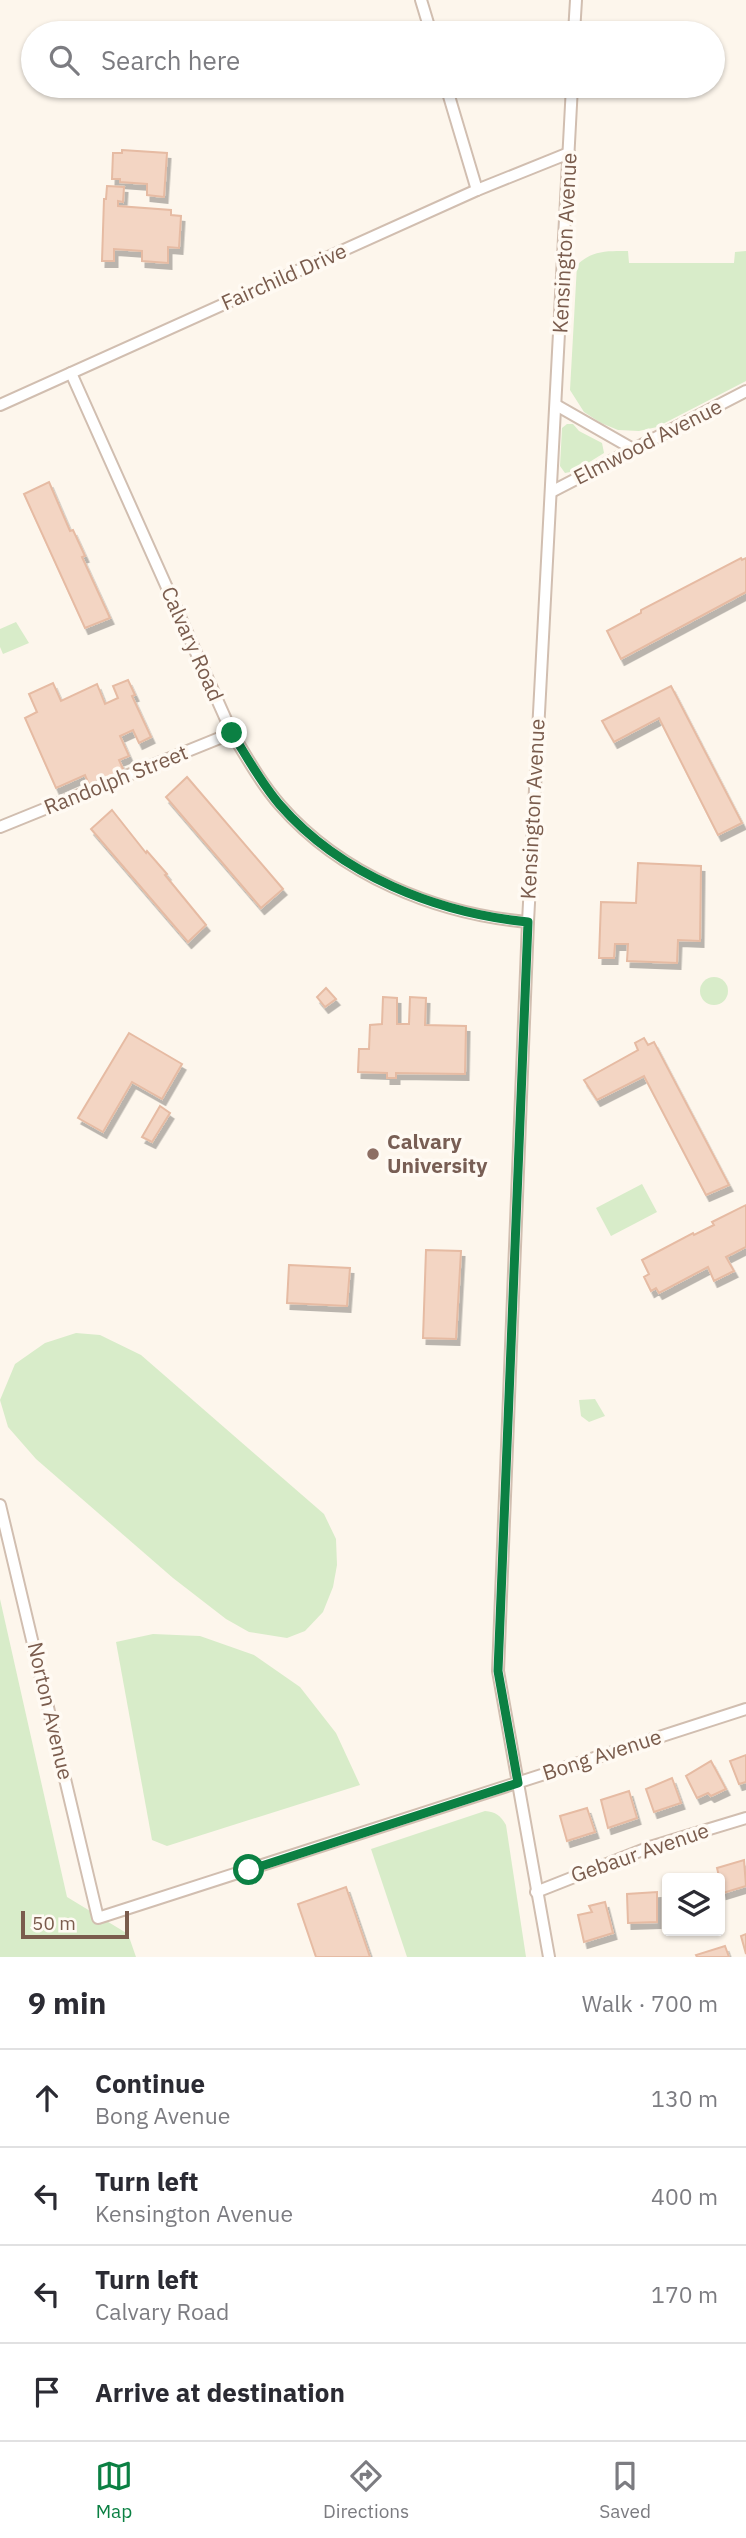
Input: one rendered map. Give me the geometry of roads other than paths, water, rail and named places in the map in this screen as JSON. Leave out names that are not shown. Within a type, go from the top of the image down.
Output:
[{"type":"street","points":[[421,0],[427,21]]},
{"type":"street","points":[[575,21],[576,0]]},
{"type":"street","points":[[450,98],[477,190]]},
{"type":"street","name":"Kensington Avenue","points":[[549,1957],[498,1671],[528,922],[571,98]]},
{"type":"street","name":"Fairchild Drive","points":[[0,405],[477,190],[569,153]]},
{"type":"street","name":"Calvary Road","points":[[71,373],[232,733],[257,775],[280,805],[320,841],[381,882],[414,896],[489,917],[528,922]]},
{"type":"street","name":"Elmwood Avenue","points":[[551,492],[746,391]]},
{"type":"street","points":[[556,405],[633,449]]},
{"type":"street","name":"Randolph Street","points":[[0,827],[232,733]]},
{"type":"street","name":"Norton Avenue","points":[[0,1505],[98,1918]]},
{"type":"street","name":"Bong Avenue","points":[[98,1918],[746,1709]]},
{"type":"street","name":"Gebaur Avenue","points":[[536,1892],[650,1847],[746,1818]]},
{"type":"place","name":"Calvary University","points":[[373,1154]]}]
